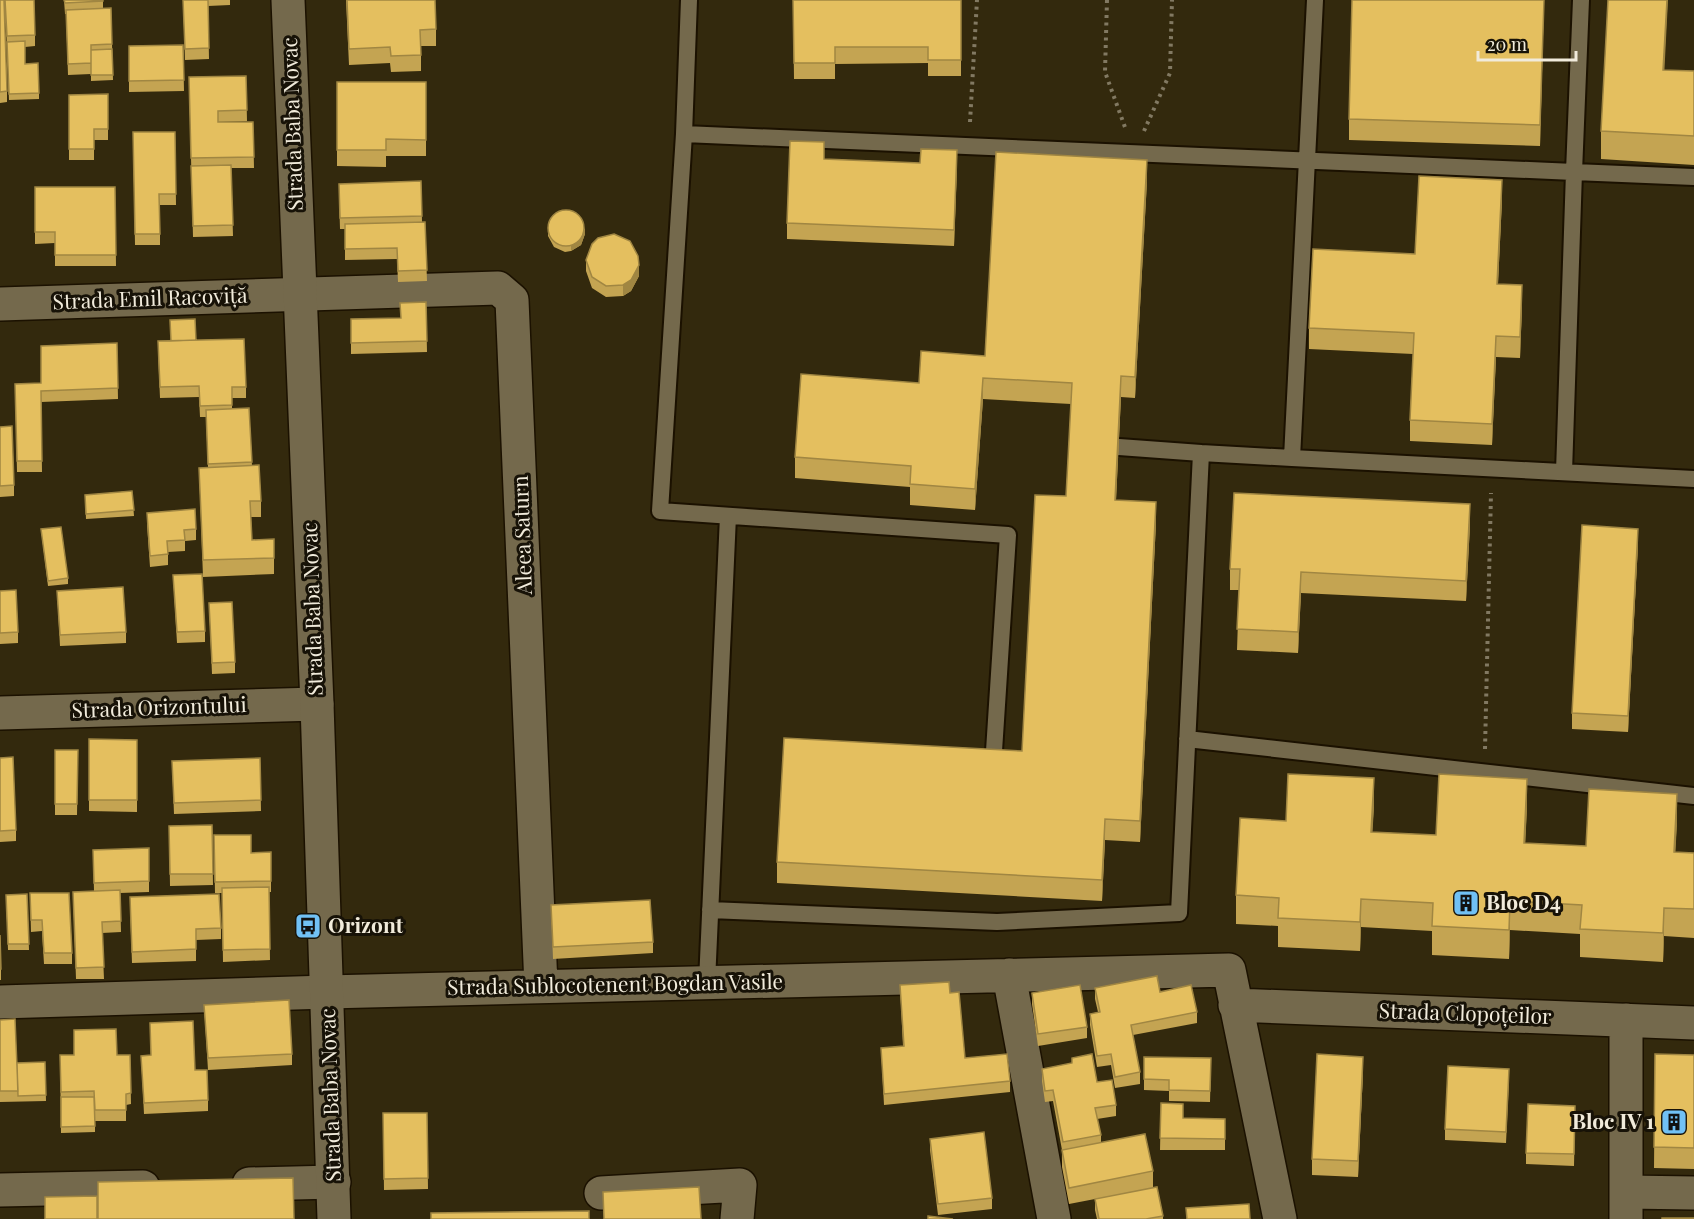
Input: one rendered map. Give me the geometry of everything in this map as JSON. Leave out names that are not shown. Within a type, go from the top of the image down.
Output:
[{"type":"street","name":"Strada Baba Novac","points":[[288,0],[317,704],[334,1219]]},
{"type":"street","name":"Aleea Saturn","points":[[301,294],[498,288],[512,300],[541,986]]},
{"type":"street","name":"Strada Emil Racoviță","points":[[0,304],[301,294]]},
{"type":"street","name":"Strada Orizontului","points":[[0,712],[317,704]]},
{"type":"street","name":"Strada Sublocotenent Bogdan Vasile","points":[[0,1002],[541,986],[1229,970],[1235,1005]]},
{"type":"street","points":[[1009,975],[1054,1219]]},
{"type":"street","points":[[1235,1005],[1280,1219]]},
{"type":"street","name":"Strada Clopoțeilor","points":[[1235,1005],[1694,1023]]},
{"type":"street","points":[[1626,1020],[1626,1205],[1694,1193]]},
{"type":"street","points":[[214,1185],[334,1182]]},
{"type":"street","points":[[601,1192],[740,1185],[737,1219]]},
{"type":"street","points":[[0,1190],[167,1186]]},
{"type":"lane","points":[[689,0],[684,134],[660,511],[1008,536],[994,751]]},
{"type":"lane","points":[[1292,458],[1315,0]]},
{"type":"lane","points":[[1563,472],[1581,0]]},
{"type":"lane","points":[[684,134],[1694,177]]},
{"type":"lane","points":[[1119,447],[1694,479]]},
{"type":"lane","points":[[710,909],[997,922],[1179,913],[1201,453]]},
{"type":"lane","points":[[706,982],[728,516]]},
{"type":"lane","points":[[1187,740],[1694,796]]},
{"type":"path","points":[[969,146],[977,0]]},
{"type":"path","points":[[1107,0],[1105,72],[1134,153]]},
{"type":"path","points":[[1134,153],[1170,73],[1172,0]]},
{"type":"path","points":[[1485,773],[1491,468]]},
{"type":"building","points":[[0,0],[4,0],[7,91],[0,92]]},
{"type":"building","points":[[5,0],[34,0],[35,35],[7,36]]},
{"type":"building","points":[[64,0],[103,0],[103,1],[65,3]]},
{"type":"building","points":[[183,0],[208,0],[209,48],[185,49]]},
{"type":"building","points":[[347,0],[435,0],[436,29],[420,30],[421,55],[391,56],[390,47],[349,49]]},
{"type":"building","points":[[793,0],[961,0],[961,60],[928,60],[928,47],[835,47],[835,63],[794,63]]},
{"type":"building","points":[[1352,0],[1544,0],[1540,125],[1349,119]]},
{"type":"building","points":[[1608,0],[1667,0],[1663,70],[1694,71],[1694,136],[1601,131]]},
{"type":"building","points":[[111,8],[112,44],[91,45],[91,63],[68,64],[66,10]]},
{"type":"building","points":[[25,41],[25,64],[38,63],[39,93],[9,94],[7,42]]},
{"type":"building","points":[[183,45],[184,80],[129,81],[129,46]]},
{"type":"building","points":[[112,49],[113,75],[91,75],[91,50]]},
{"type":"building","points":[[246,76],[247,110],[218,111],[218,122],[253,122],[254,157],[191,158],[189,77]]},
{"type":"building","points":[[337,82],[426,82],[426,140],[386,139],[386,150],[337,150]]},
{"type":"building","points":[[108,94],[108,129],[94,129],[94,149],[69,149],[69,95]]},
{"type":"building","points":[[133,132],[175,132],[176,194],[159,194],[160,234],[135,234]]},
{"type":"building","points":[[790,141],[824,142],[824,159],[920,163],[921,149],[957,150],[954,230],[787,223]]},
{"type":"building","points":[[996,152],[1147,160],[1135,377],[1121,376],[1115,500],[1156,502],[1140,821],[1105,819],[1102,880],[777,862],[784,738],[1022,751],[1035,495],[1066,496],[1072,383],[983,378],[975,489],[910,484],[911,466],[795,457],[801,374],[919,383],[921,351],[985,356]]},
{"type":"building","points":[[231,165],[233,225],[193,226],[191,166]]},
{"type":"building","points":[[1419,176],[1502,180],[1497,284],[1522,285],[1520,337],[1496,336],[1492,424],[1410,420],[1414,333],[1309,328],[1313,249],[1415,254]]},
{"type":"building","points":[[421,181],[422,216],[340,218],[339,184]]},
{"type":"building","points":[[35,187],[115,187],[116,255],[55,255],[55,232],[35,232]]},
{"type":"building","points":[[566,210],[579,215],[584,228],[579,241],[566,246],[553,241],[548,228],[553,215]]},
{"type":"building","points":[[425,222],[427,270],[398,271],[397,248],[345,249],[345,224]]},
{"type":"building","points":[[614,234],[630,241],[638,256],[639,265],[631,280],[623,285],[606,286],[592,277],[586,260],[592,244],[598,238]]},
{"type":"building","points":[[426,302],[427,341],[351,343],[351,319],[401,318],[400,303]]},
{"type":"building","points":[[195,319],[196,340],[171,341],[170,320]]},
{"type":"building","points":[[244,339],[246,387],[232,387],[232,405],[200,406],[199,386],[160,387],[158,341]]},
{"type":"building","points":[[117,343],[118,388],[41,391],[42,461],[17,461],[15,384],[41,383],[41,346]]},
{"type":"building","points":[[249,408],[252,462],[208,464],[206,410]]},
{"type":"building","points":[[12,426],[14,485],[0,486],[0,427]]},
{"type":"building","points":[[259,465],[261,501],[250,501],[252,540],[274,539],[274,558],[203,560],[199,468]]},
{"type":"building","points":[[132,491],[134,510],[86,514],[85,495]]},
{"type":"building","points":[[1234,493],[1470,504],[1466,581],[1301,572],[1298,632],[1237,629],[1240,569],[1230,569]]},
{"type":"building","points":[[195,509],[196,529],[184,530],[185,540],[167,541],[168,554],[150,556],[147,513]]},
{"type":"building","points":[[1582,525],[1638,529],[1628,716],[1572,713]]},
{"type":"building","points":[[61,527],[68,578],[48,581],[41,529]]},
{"type":"building","points":[[202,574],[205,631],[177,632],[173,575]]},
{"type":"building","points":[[123,587],[126,632],[60,635],[57,591]]},
{"type":"building","points":[[16,590],[18,632],[0,633],[0,591]]},
{"type":"building","points":[[232,602],[235,662],[212,663],[209,603]]},
{"type":"building","points":[[89,739],[137,740],[137,800],[89,800]]},
{"type":"building","points":[[55,750],[78,750],[77,804],[55,804]]},
{"type":"building","points":[[13,757],[16,830],[0,831],[0,758]]},
{"type":"building","points":[[260,758],[261,800],[174,803],[172,761]]},
{"type":"building","name":"Bloc D4","points":[[1288,774],[1374,778],[1371,832],[1436,835],[1439,774],[1527,779],[1524,843],[1586,846],[1589,789],[1677,794],[1674,852],[1694,853],[1694,909],[1664,908],[1663,933],[1580,929],[1582,905],[1510,901],[1509,930],[1432,926],[1433,903],[1361,899],[1360,922],[1278,918],[1279,898],[1236,895],[1240,818],[1286,821]]},
{"type":"building","points":[[212,825],[213,874],[170,874],[169,826]]},
{"type":"building","points":[[214,835],[251,835],[251,853],[271,852],[271,881],[215,882]]},
{"type":"building","points":[[149,848],[149,881],[94,883],[93,850]]},
{"type":"building","points":[[269,887],[270,949],[223,950],[222,888]]},
{"type":"building","points":[[120,890],[121,921],[102,922],[104,967],[76,968],[73,892]]},
{"type":"building","points":[[30,893],[69,893],[72,953],[44,953],[42,920],[31,920]]},
{"type":"building","points":[[27,894],[29,944],[8,944],[6,895]]},
{"type":"building","points":[[219,894],[221,928],[196,929],[196,949],[132,952],[130,897]]},
{"type":"building","points":[[650,900],[653,942],[553,947],[551,905]]},
{"type":"building","points":[[1157,976],[1160,992],[1191,985],[1197,1012],[1131,1025],[1140,1072],[1115,1077],[1111,1054],[1097,1056],[1090,1014],[1100,1012],[1095,988]]},
{"type":"building","points":[[949,982],[950,993],[959,992],[965,1058],[1007,1054],[1010,1081],[884,1094],[881,1048],[904,1046],[900,985]]},
{"type":"building","points":[[1080,985],[1087,1027],[1038,1034],[1032,993]]},
{"type":"building","points":[[289,1000],[292,1054],[208,1058],[204,1005]]},
{"type":"building","points":[[15,1019],[18,1091],[0,1091],[0,1020]]},
{"type":"building","points":[[193,1021],[195,1070],[207,1070],[208,1100],[144,1103],[141,1056],[151,1055],[150,1023]]},
{"type":"building","points":[[116,1029],[117,1055],[130,1055],[131,1093],[126,1094],[126,1110],[95,1110],[94,1091],[61,1092],[60,1055],[74,1055],[74,1030]]},
{"type":"building","points":[[1092,1054],[1097,1082],[1112,1080],[1116,1105],[1095,1108],[1101,1135],[1063,1142],[1053,1090],[1045,1091],[1042,1069],[1072,1063],[1072,1058]]},
{"type":"building","points":[[1317,1054],[1363,1057],[1358,1161],[1312,1159]]},
{"type":"building","name":"Bloc IV 1","points":[[1655,1054],[1694,1055],[1694,1148],[1654,1147]]},
{"type":"building","points":[[1144,1057],[1211,1058],[1210,1091],[1169,1090],[1169,1080],[1144,1079]]},
{"type":"building","points":[[45,1062],[46,1095],[18,1096],[17,1063]]},
{"type":"building","points":[[1448,1066],[1509,1069],[1506,1132],[1445,1129]]},
{"type":"building","points":[[61,1097],[94,1097],[95,1126],[61,1127]]},
{"type":"building","points":[[1161,1103],[1183,1104],[1183,1118],[1225,1119],[1225,1139],[1160,1138]]},
{"type":"building","points":[[1528,1104],[1575,1106],[1574,1154],[1526,1153]]},
{"type":"building","points":[[383,1113],[427,1113],[428,1178],[384,1179]]},
{"type":"building","points":[[984,1132],[992,1198],[938,1204],[930,1139]]},
{"type":"building","points":[[1145,1134],[1153,1171],[1069,1188],[1062,1150]]},
{"type":"building","points":[[293,1178],[294,1219],[98,1219],[98,1182]]},
{"type":"building","points":[[699,1187],[701,1219],[604,1219],[603,1192]]},
{"type":"building","points":[[1157,1187],[1163,1216],[1146,1219],[1099,1219],[1095,1199]]},
{"type":"building","points":[[97,1196],[97,1219],[45,1219],[45,1197]]},
{"type":"building","points":[[1249,1204],[1250,1219],[1187,1219],[1186,1208]]},
{"type":"building","points":[[589,1211],[589,1219],[431,1219],[431,1213]]},
{"type":"building","points":[[928,1216],[953,1219],[928,1219]]},
{"type":"building","points":[[1694,1218],[1694,1219],[1662,1219]]},
{"type":"place","name":"Bloc D4","points":[[1466,903]]},
{"type":"place","name":"Orizont","points":[[308,926]]},
{"type":"place","name":"Bloc IV 1","points":[[1674,1122]]}]
